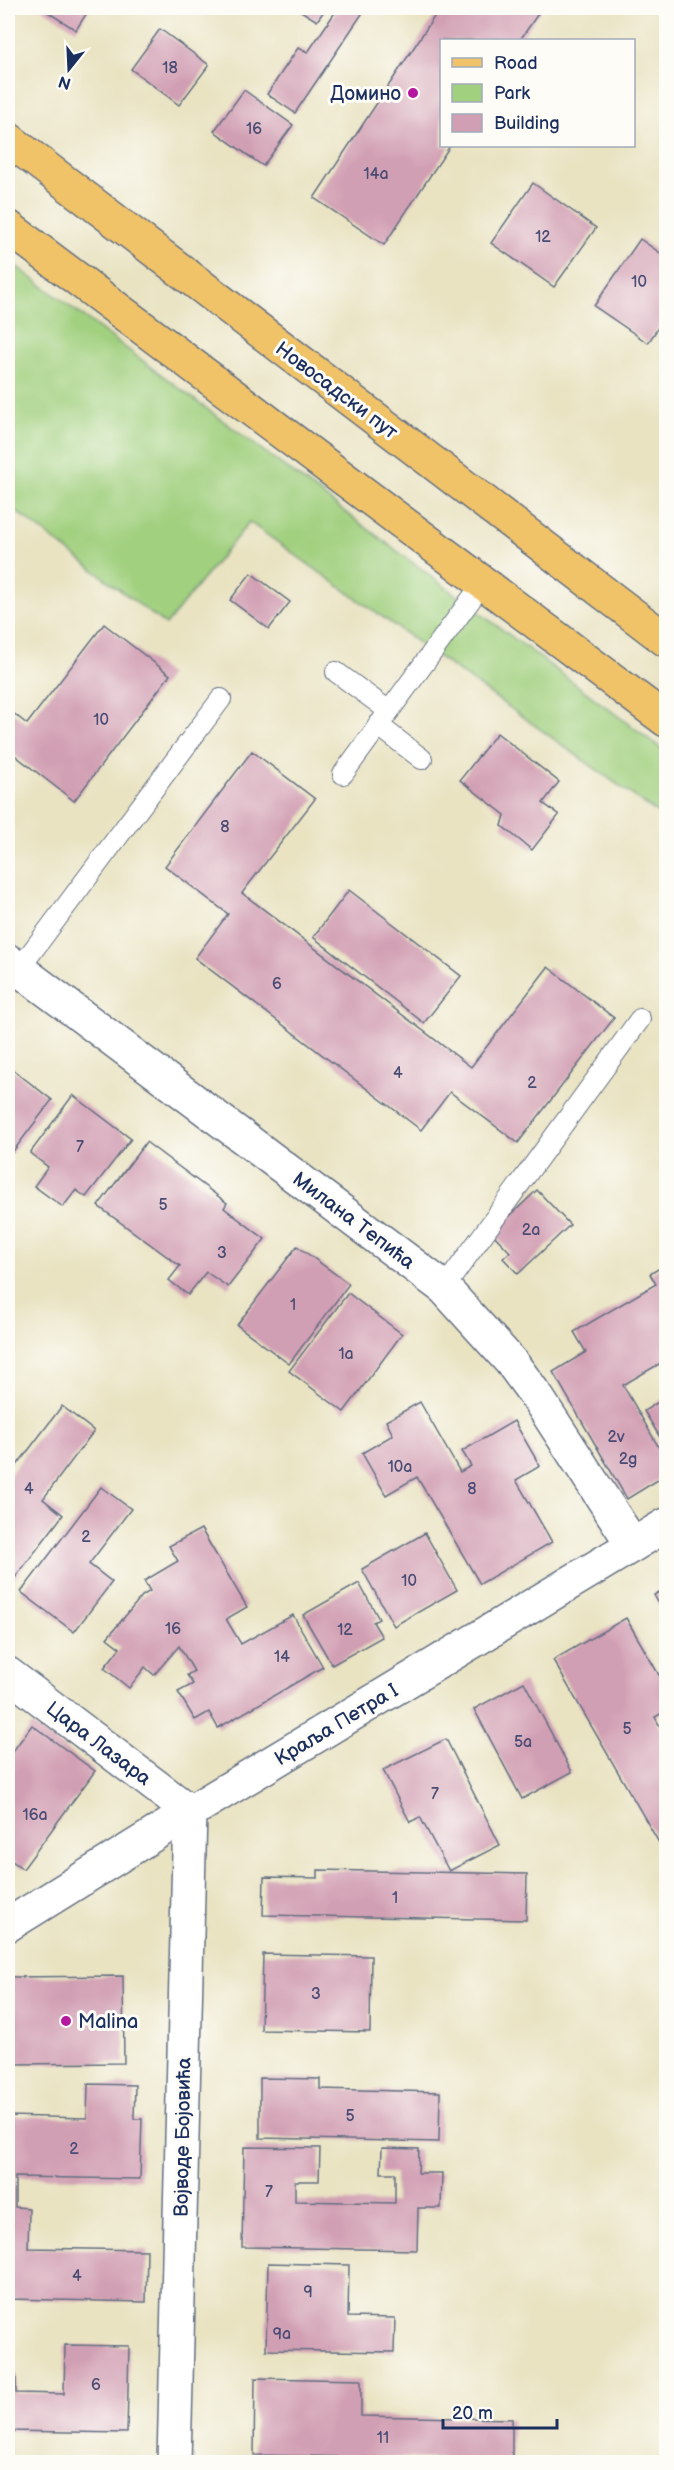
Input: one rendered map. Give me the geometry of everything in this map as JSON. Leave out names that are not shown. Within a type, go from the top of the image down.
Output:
[{"type":"main road","name":"Новосадски пут","points":[[8,140],[666,640]]},
{"type":"main road","points":[[8,227],[666,720]]},
{"type":"street","name":"Милана Тепића","points":[[13,965],[444,1288],[512,1364],[537,1396],[633,1545]]},
{"type":"street","name":"Краља Петра I","points":[[8,1925],[190,1812],[666,1525]]},
{"type":"street","name":"Цара Лазара","points":[[8,1674],[190,1812]]},
{"type":"street","name":"Војводе Бојовића","points":[[174,2463],[190,1812]]},
{"type":"lane","points":[[343,774],[483,583]]},
{"type":"lane","points":[[336,672],[422,759]]},
{"type":"lane","points":[[13,965],[221,699]]},
{"type":"lane","points":[[444,1288],[640,1019]]},
{"type":"green space","points":[[8,260],[666,752],[666,819],[249,522],[166,625],[8,505]]},
{"type":"building","points":[[41,8],[90,8],[76,30]]},
{"type":"building","points":[[296,8],[326,8],[317,21]]},
{"type":"building","points":[[338,8],[366,8],[295,113],[267,94],[298,48],[308,52]]},
{"type":"building","name":"Домино","points":[[440,8],[542,8],[521,39],[440,39],[440,147],[449,147],[384,245],[314,198]]},
{"type":"building","points":[[160,29],[209,65],[179,105],[131,69]]},
{"type":"building","points":[[244,90],[293,125],[263,166],[214,131]]},
{"type":"building","points":[[533,183],[596,228],[554,287],[491,243]]},
{"type":"building","points":[[640,239],[666,257],[666,316],[648,343],[594,306]]},
{"type":"building","points":[[251,573],[290,602],[269,629],[230,600]]},
{"type":"building","points":[[104,624],[170,675],[74,801],[8,750],[8,709],[27,724]]},
{"type":"building","points":[[497,733],[559,782],[543,803],[559,815],[532,850],[502,826],[505,815],[460,780]]},
{"type":"building","points":[[252,751],[315,799],[242,893],[471,1067],[548,967],[614,1018],[518,1143],[450,1092],[421,1130],[195,958],[228,914],[165,866]]},
{"type":"building","points":[[349,890],[461,976],[424,1023],[313,937]]},
{"type":"building","points":[[8,1066],[52,1100],[8,1158]]},
{"type":"building","points":[[73,1095],[131,1139],[86,1197],[76,1190],[63,1207],[34,1186],[48,1167],[30,1153]]},
{"type":"building","points":[[146,1142],[227,1203],[224,1208],[265,1239],[228,1287],[206,1272],[188,1295],[169,1280],[180,1266],[98,1206]]},
{"type":"building","points":[[537,1190],[570,1225],[518,1274],[503,1258],[510,1252],[492,1233]]},
{"type":"building","points":[[297,1246],[349,1284],[289,1364],[237,1325]]},
{"type":"building","points":[[666,1264],[666,1360],[623,1385],[666,1460],[666,1475],[627,1499],[553,1372],[586,1352],[574,1332],[656,1284],[650,1274]]},
{"type":"building","points":[[348,1293],[402,1334],[344,1412],[289,1371]]},
{"type":"building","points":[[666,1397],[666,1447],[644,1411]]},
{"type":"building","points":[[420,1402],[460,1472],[471,1466],[462,1451],[514,1421],[540,1466],[516,1480],[552,1542],[480,1584],[417,1477],[386,1495],[362,1453],[393,1435],[386,1421]]},
{"type":"building","points":[[62,1406],[94,1431],[43,1499],[63,1515],[8,1587],[8,1477]]},
{"type":"building","points":[[101,1487],[131,1509],[89,1564],[112,1582],[74,1632],[21,1592]]},
{"type":"building","points":[[201,1529],[247,1607],[226,1619],[241,1644],[293,1615],[323,1667],[218,1728],[209,1712],[195,1720],[178,1692],[193,1684],[187,1675],[194,1671],[179,1646],[154,1675],[145,1667],[129,1688],[104,1668],[120,1648],[107,1638],[142,1596],[150,1591],[144,1581],[178,1561],[169,1546]]},
{"type":"building","points":[[425,1533],[457,1590],[394,1626],[362,1569]]},
{"type":"building","points":[[359,1583],[379,1619],[373,1622],[382,1637],[332,1665],[303,1615]]},
{"type":"building","points":[[666,1588],[666,1616],[654,1595]]},
{"type":"building","points":[[626,1618],[666,1687],[666,1711],[655,1717],[666,1738],[666,1845],[662,1848],[553,1660]]},
{"type":"building","points":[[524,1682],[572,1772],[522,1799],[474,1709]]},
{"type":"building","points":[[32,1725],[95,1771],[23,1869],[8,1858],[8,1758]]},
{"type":"building","points":[[446,1739],[500,1845],[449,1871],[420,1817],[410,1822],[383,1770]]},
{"type":"building","points":[[318,1870],[527,1874],[526,1920],[263,1915],[264,1877],[318,1878]]},
{"type":"building","points":[[263,1954],[371,1956],[370,2032],[261,2030]]},
{"type":"building","points":[[123,1976],[124,2063],[9,2064],[8,1977]]},
{"type":"building","points":[[260,2078],[320,2079],[320,2089],[440,2092],[439,2142],[260,2138]]},
{"type":"building","points":[[88,2084],[135,2085],[134,2119],[142,2119],[140,2179],[15,2177],[15,2207],[29,2208],[28,2248],[147,2250],[146,2302],[8,2299],[8,2116],[87,2118]]},
{"type":"building","points":[[244,2147],[320,2148],[319,2181],[295,2181],[295,2201],[395,2203],[395,2173],[381,2173],[382,2148],[419,2149],[418,2173],[442,2173],[441,2208],[418,2208],[417,2250],[242,2247]]},
{"type":"building","points":[[268,2263],[349,2265],[348,2317],[395,2318],[394,2352],[266,2350]]},
{"type":"building","points":[[65,2345],[129,2346],[127,2433],[8,2431],[8,2375],[16,2375],[16,2393],[64,2394]]},
{"type":"building","points":[[255,2378],[361,2380],[361,2416],[512,2419],[512,2460],[508,2462],[443,2462],[443,2459],[254,2455]]},
{"type":"place","name":"Домино","points":[[413,93]]},
{"type":"place","name":"Malina","points":[[66,2021]]}]
